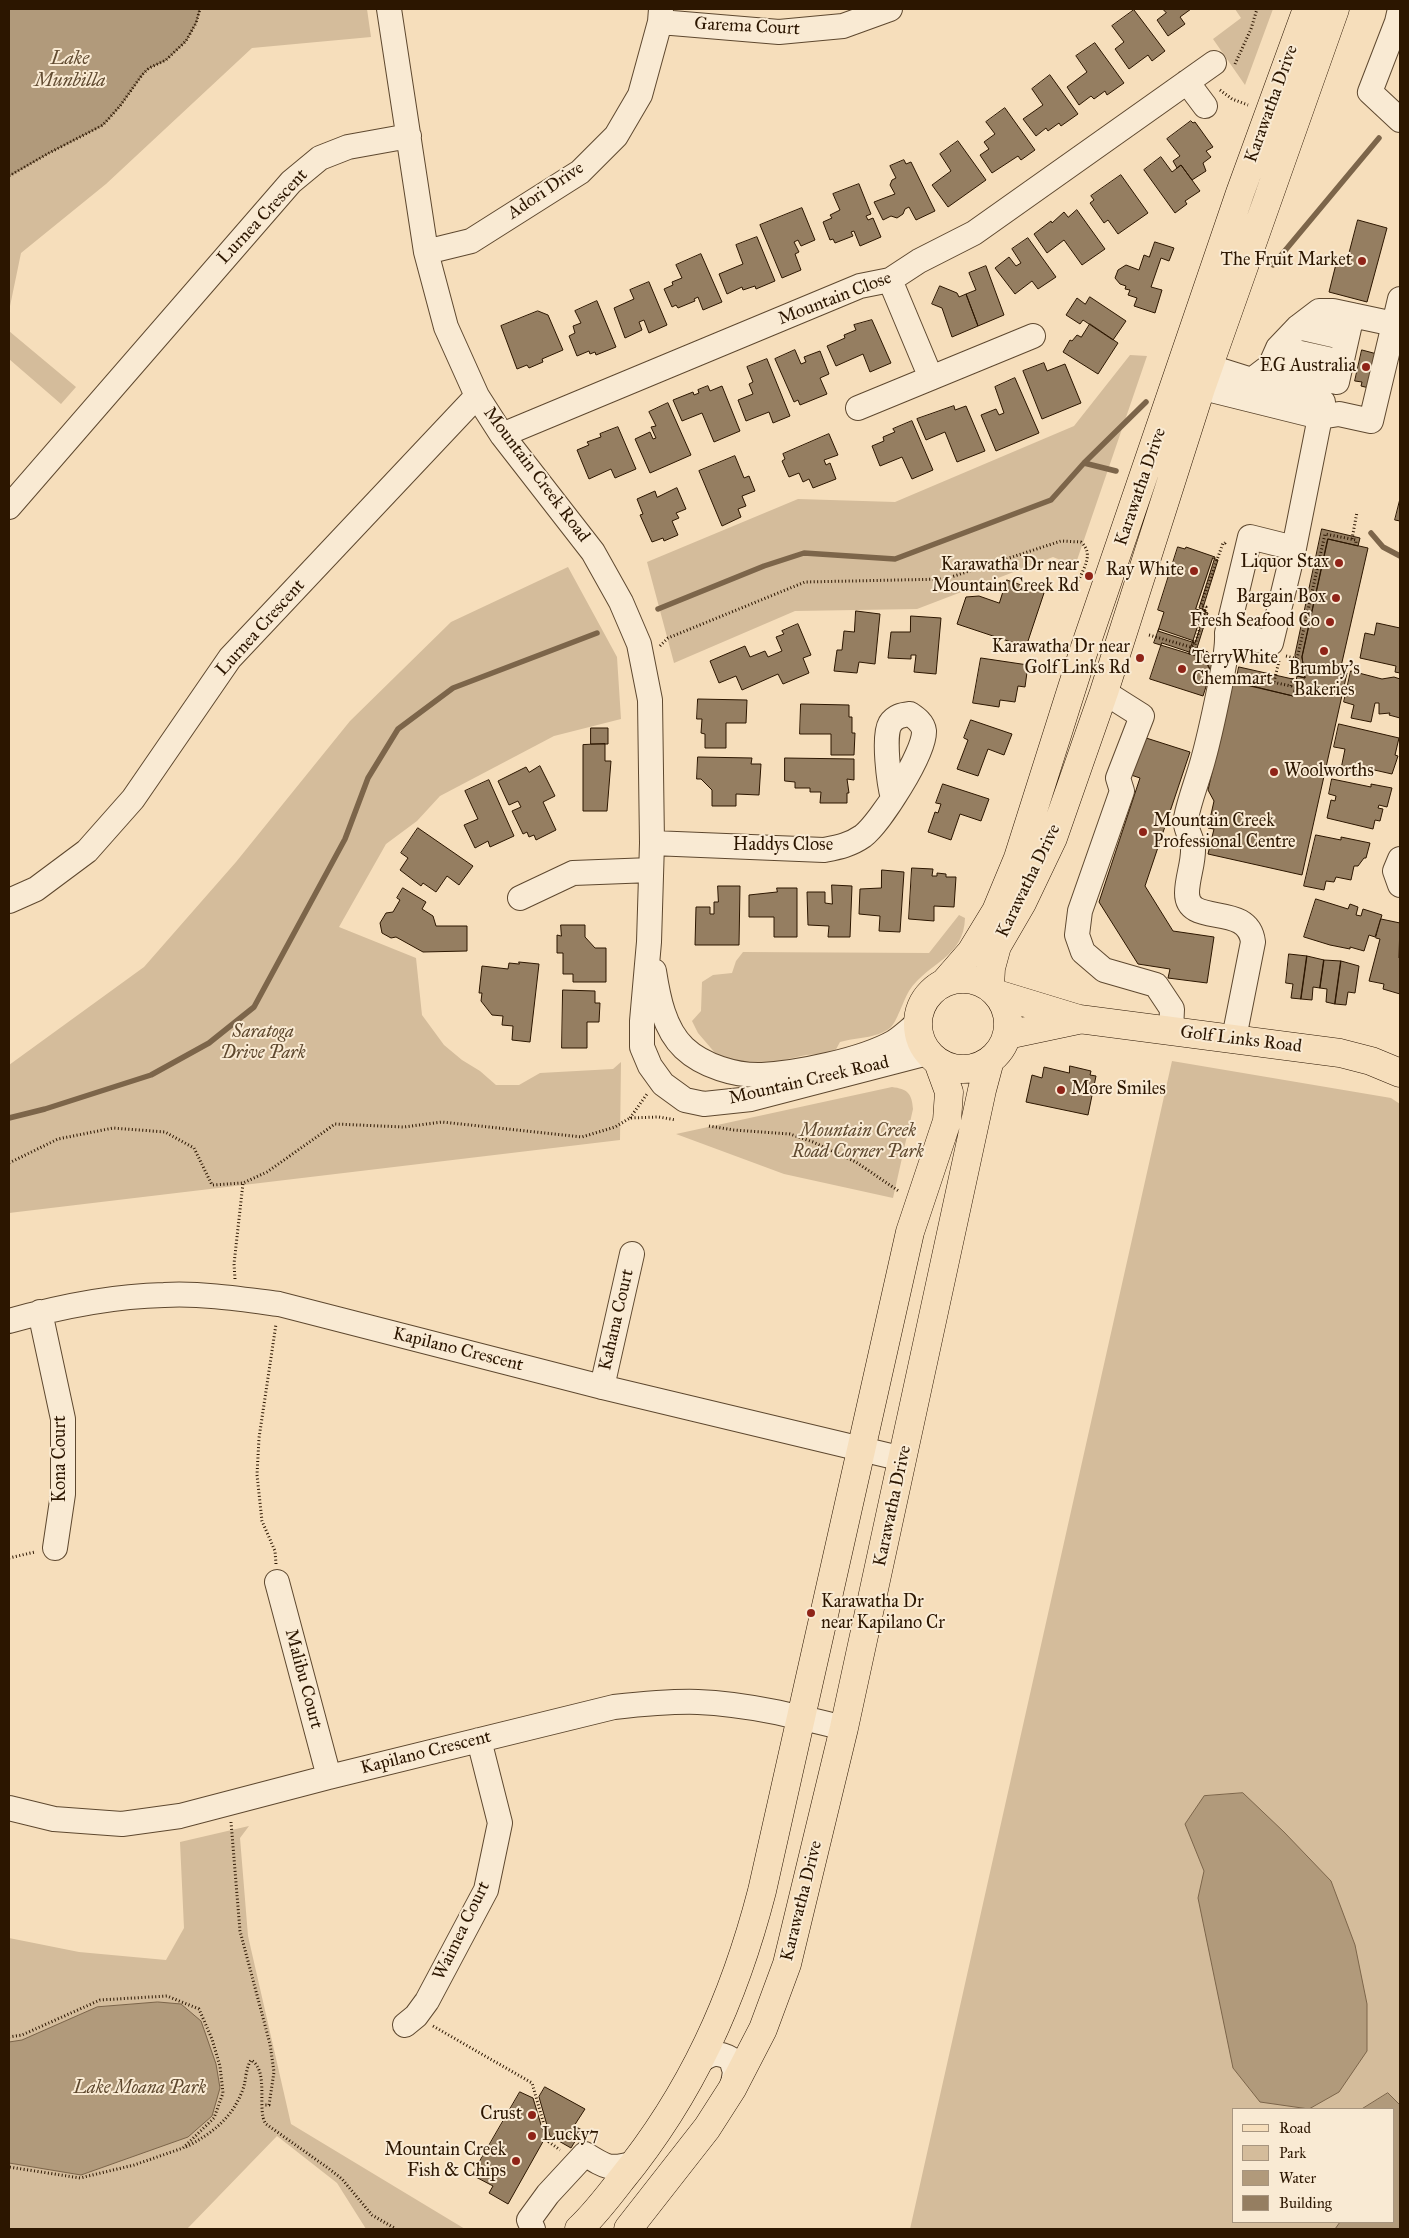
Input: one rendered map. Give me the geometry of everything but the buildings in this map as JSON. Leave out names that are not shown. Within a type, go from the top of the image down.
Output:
[{"type":"main road","name":"Karawatha Drive","points":[[994,991],[991,968],[997,946],[1022,902],[1053,838],[1104,692],[1194,371],[1196,323],[1240,193],[1307,9]]},
{"type":"main road","name":"Karawatha Drive","points":[[944,983],[971,952],[996,911],[1018,858],[1084,653],[1194,371],[1240,276],[1335,9]]},
{"type":"main road","points":[[582,2228],[635,2163],[671,2112],[699,2062],[732,1992],[749,1943],[802,1717],[910,1232],[948,1121],[950,1092],[933,1057],[923,1044],[918,1023],[920,1011],[934,990],[944,983],[968,979],[979,982],[994,991],[1005,1006],[1008,1020],[1007,1035],[1001,1049],[990,1060],[978,1067],[964,1069],[951,1068],[933,1057]]},
{"type":"main road","name":"Golf Links Road","points":[[994,991],[1079,1019],[1340,1053],[1371,1061],[1400,1073]]},
{"type":"main road","name":"Golf Links Road","points":[[1007,1035],[1079,1019]]},
{"type":"main road","name":"Karawatha Drive","points":[[628,2229],[707,2128],[732,2089],[763,2029],[787,1964],[844,1728],[990,1060]]},
{"type":"street","name":"Mountain Creek Road","points":[[389,9],[426,252],[446,327],[477,396],[502,435],[593,552],[621,602],[638,644],[650,700],[652,843],[649,942],[642,1020],[642,1047],[650,1066],[662,1084],[685,1100],[704,1104],[751,1099],[933,1057]]},
{"type":"street","name":"Garema Court","points":[[660,15],[779,32],[843,26],[890,9]]},
{"type":"street","points":[[1392,113],[1370,92],[1397,22],[1400,9]]},
{"type":"street","name":"Adori Drive","points":[[426,252],[471,241],[580,172],[616,136],[640,95],[660,15]]},
{"type":"street","name":"Mountain Close","points":[[502,435],[860,286],[890,280],[920,261],[974,233],[1187,82],[1222,72]]},
{"type":"street","points":[[1187,82],[1205,106]]},
{"type":"street","name":"Lurnea Crescent","points":[[9,507],[291,182],[320,158],[348,147],[409,136]]},
{"type":"street","points":[[890,280],[931,378]]},
{"type":"street","points":[[1194,371],[1287,408],[1327,411],[1371,421],[1400,299]]},
{"type":"street","points":[[1269,370],[1298,327],[1318,311],[1352,315],[1394,324]]},
{"type":"street","points":[[1194,371],[1269,370],[1337,382],[1352,315]]},
{"type":"street","points":[[1298,327],[1346,338]]},
{"type":"street","points":[[858,408],[1033,336]]},
{"type":"street","points":[[1269,370],[1327,411]]},
{"type":"street","points":[[1269,370],[1287,408]]},
{"type":"street","name":"Lurnea Crescent","points":[[9,901],[36,889],[87,852],[133,799],[230,658],[477,396]]},
{"type":"street","points":[[1227,633],[1272,643],[1327,411]]},
{"type":"street","points":[[1234,1038],[1253,942],[1252,935],[1247,926],[1238,920],[1204,912],[1195,908],[1188,900],[1193,848],[1201,838],[1185,821],[1211,730],[1227,652],[1227,633],[1250,537],[1294,548]]},
{"type":"street","points":[[1104,692],[1142,716],[1118,778],[1122,792],[1080,911],[1077,935],[1083,952],[1104,970],[1156,985],[1172,1009],[1171,1031]]},
{"type":"street","name":"Haddys Close","points":[[652,843],[824,850],[848,846],[876,824],[893,798]]},
{"type":"street","points":[[1400,859],[1395,871],[1400,885]]},
{"type":"street","points":[[520,898],[573,873],[651,870]]},
{"type":"street","name":"Mountain Creek Road","points":[[649,942],[659,998],[670,1028],[684,1048],[704,1062],[728,1071],[761,1075],[837,1064],[894,1042],[918,1023]]},
{"type":"street","name":"Kahana Court","points":[[602,1387],[632,1254]]},
{"type":"street","name":"Kapilano Crescent","points":[[9,1321],[40,1312],[97,1302],[164,1295],[236,1298],[279,1304],[602,1387],[903,1459]]},
{"type":"street","name":"Kona Court","points":[[40,1312],[63,1419],[63,1494],[55,1548]]},
{"type":"street","name":"Malibu Court","points":[[277,1582],[329,1777]]},
{"type":"street","name":"Kapilano Crescent","points":[[9,1808],[54,1819],[122,1824],[180,1816],[329,1777],[614,1707],[697,1702],[730,1705],[802,1717],[844,1728]]},
{"type":"street","name":"Waimea Court","points":[[410,2020],[427,2001],[486,1890],[500,1823],[480,1740]]},
{"type":"street","points":[[699,2062],[709,2054],[723,2054],[731,2059],[735,2072],[732,2089]]},
{"type":"street","points":[[533,2229],[529,2220],[548,2194],[586,2154],[605,2167],[617,2168],[635,2163]]},
{"type":"path","points":[[9,176],[102,125],[120,106],[149,68],[166,60],[186,41],[196,23],[200,9]]},
{"type":"path","points":[[1257,9],[1251,29],[1222,72],[1217,88],[1239,102],[1257,109]]},
{"type":"path","points":[[1352,540],[1357,512]]},
{"type":"path","points":[[1239,675],[1291,686],[1325,534],[1356,540],[1356,545]]},
{"type":"path","points":[[1194,648],[1206,607],[1201,605],[1215,561],[1226,540]]},
{"type":"path","points":[[659,647],[668,638],[805,582],[944,580],[1061,541],[1081,542],[1086,547],[1089,555],[1078,582]]},
{"type":"path","points":[[1149,634],[1194,648],[1206,655],[1210,662]]},
{"type":"path","points":[[1274,682],[1280,655]]},
{"type":"path","points":[[630,1118],[638,1103],[650,1089]]},
{"type":"path","points":[[9,1162],[58,1139],[113,1128],[166,1132],[194,1148],[212,1185],[244,1183],[267,1172],[335,1124],[404,1127],[442,1122],[582,1137],[615,1127],[630,1118],[659,1117],[685,1122]]},
{"type":"path","points":[[705,1125],[734,1130],[790,1134],[813,1142],[856,1162],[902,1193]]},
{"type":"path","points":[[236,1298],[234,1264],[244,1183]]},
{"type":"path","points":[[277,1582],[275,1551],[262,1521],[257,1475],[259,1438],[279,1304]]},
{"type":"path","points":[[9,1558],[55,1548]]},
{"type":"path","points":[[228,1804],[240,1931],[270,2044],[274,2072],[269,2106],[263,2105]]},
{"type":"path","points":[[9,2037],[22,2034],[100,2000],[167,1996],[199,2009],[218,2056],[223,2093],[214,2118],[182,2148]]},
{"type":"path","points":[[410,2020],[532,2083],[549,2142],[568,2157],[572,2168]]},
{"type":"path","points":[[9,2167],[80,2178],[134,2165],[182,2148],[206,2136],[222,2124],[236,2106],[251,2060],[255,2063],[261,2078],[263,2120],[266,2124],[342,2179],[372,2216],[396,2229]]},
{"type":"green space","points":[[200,9],[367,9],[371,37],[252,48],[106,184],[21,253],[9,311],[9,176],[103,125],[120,106],[142,75],[149,68],[166,60],[196,23]]},
{"type":"green space","points":[[1235,9],[1273,9],[1245,85],[1213,39],[1241,18]]},
{"type":"green space","points":[[9,331],[76,387],[61,404],[9,359]]},
{"type":"green space","points":[[1130,355],[1147,356],[1075,566],[1053,557],[917,609],[795,611],[674,663],[647,562],[798,499],[895,502],[1074,426]]},
{"type":"green space","name":"Saratoga Drive Park","points":[[568,567],[617,657],[621,719],[554,736],[440,796],[417,821],[386,844],[339,927],[416,958],[422,1015],[444,1045],[496,1085],[519,1085],[540,1073],[613,1069],[621,1062],[620,1140],[9,1213],[9,1065],[144,967],[236,862],[350,721],[451,622]]},
{"type":"green space","points":[[959,915],[965,918],[963,931],[958,942],[944,959],[917,981],[909,991],[892,1026],[878,1034],[840,1042],[834,1053],[806,1055],[748,1068],[716,1054],[698,1033],[692,1021],[701,1011],[702,982],[713,975],[732,973],[736,961],[743,952],[929,953]]},
{"type":"green space","points":[[1172,1061],[1391,1098],[1400,1104],[1400,2229],[910,2229]]},
{"type":"green space","name":"Mountain Creek Road Corner Park","points":[[892,1087],[908,1093],[913,1109],[893,1198],[784,1174],[676,1134]]},
{"type":"green space","name":"Lake Moana Park","points":[[249,1826],[240,1838],[248,1936],[291,2124],[465,2229],[366,2229],[337,2183],[277,2136],[187,2229],[9,2229],[9,1938],[79,1952],[166,1960],[184,1928],[180,1842]]},
{"type":"water","name":"Lake Munbilla","points":[[9,9],[200,9],[196,23],[186,41],[166,60],[149,68],[142,75],[120,106],[103,125],[9,176]]},
{"type":"water","points":[[1243,1793],[1284,1832],[1331,1881],[1355,1945],[1367,2004],[1367,2051],[1339,2092],[1311,2108],[1260,2102],[1233,2068],[1198,1898],[1204,1871],[1185,1824],[1204,1796]]},
{"type":"water","points":[[158,2002],[181,2004],[201,2021],[216,2064],[220,2088],[212,2116],[188,2137],[81,2175],[9,2163],[9,2042],[22,2040],[97,2007]]},
{"type":"water","points":[[1388,2093],[1400,2105],[1400,2229],[1335,2229],[1339,2223],[1394,2223],[1394,2108],[1364,2108]]},
{"type":"waterway","points":[[1273,265],[1379,138]]},
{"type":"waterway","points":[[658,609],[764,566],[804,553],[895,559],[1051,500],[1084,463],[1146,402]]},
{"type":"waterway","points":[[1084,463],[1116,471]]},
{"type":"waterway","points":[[1371,533],[1383,547],[1400,556]]},
{"type":"waterway","points":[[9,1118],[45,1109],[151,1075],[209,1043],[254,1007],[345,839],[368,778],[398,729],[453,688],[597,633]]},
{"type":"place","name":"The Fruit Market","points":[[1362,261]]},
{"type":"place","name":"EG Australia","points":[[1366,367]]},
{"type":"place","name":"Liquor Stax","points":[[1339,563]]},
{"type":"place","name":"Ray White","points":[[1194,571]]},
{"type":"place","name":"Karawatha Dr near Mountain Creek Rd","points":[[1089,576]]},
{"type":"place","name":"Bargain Box","points":[[1336,598]]},
{"type":"place","name":"Fresh Seafood Co","points":[[1330,622]]},
{"type":"place","name":"Brumby's Bakeries","points":[[1324,651]]},
{"type":"place","name":"Karawatha Dr near Golf Links Rd","points":[[1140,658]]},
{"type":"place","name":"TerryWhite Chemmart","points":[[1182,669]]},
{"type":"place","name":"Woolworths","points":[[1274,772]]},
{"type":"place","name":"Mountain Creek Professional Centre","points":[[1143,832]]},
{"type":"place","name":"More Smiles","points":[[1061,1090]]},
{"type":"place","name":"Karawatha Dr near Kapilano Cr","points":[[811,1613]]},
{"type":"place","name":"Crust","points":[[532,2115]]},
{"type":"place","name":"Lucky7","points":[[532,2136]]},
{"type":"place","name":"Mountain Creek Fish & Chips","points":[[516,2161]]}]
